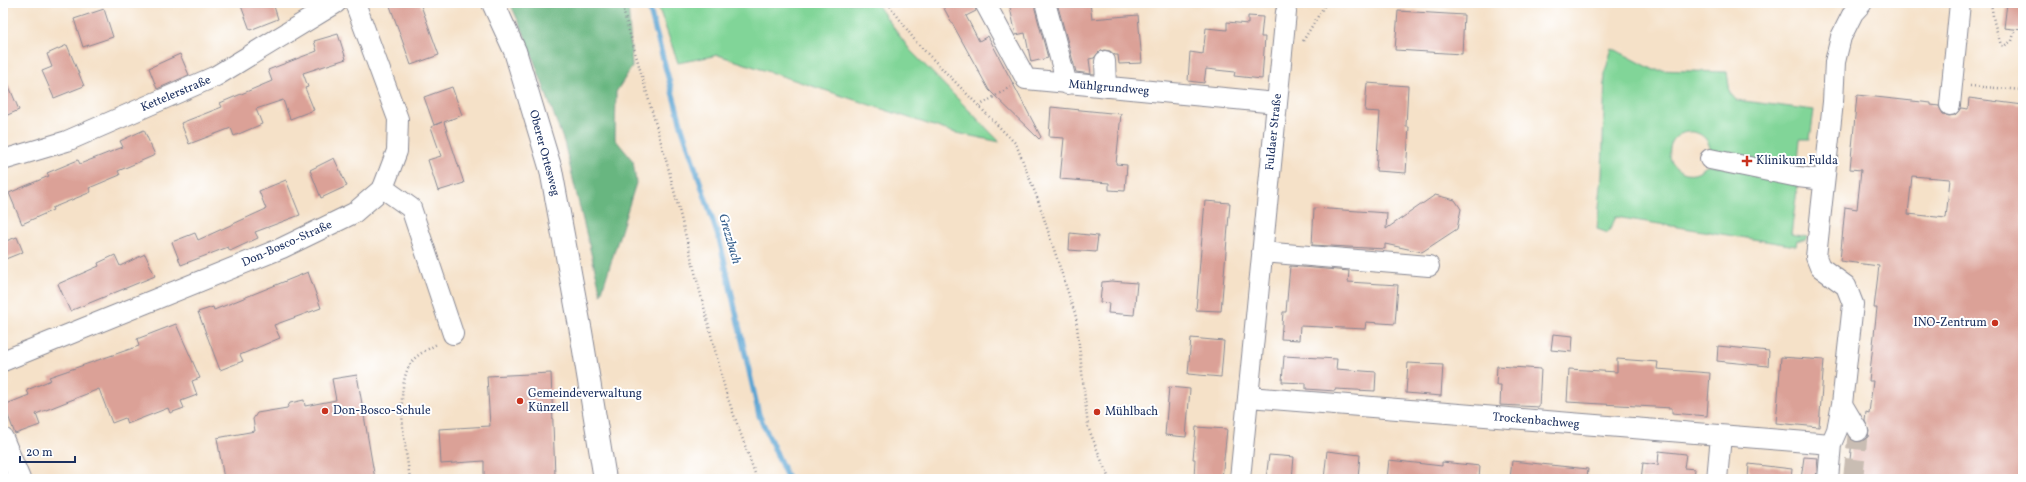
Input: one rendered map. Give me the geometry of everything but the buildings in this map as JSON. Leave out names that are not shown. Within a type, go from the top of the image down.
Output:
[{"type":"main road","name":"Oberer Ortesweg","points":[[493,3],[514,51],[551,170],[582,332],[605,479]]},
{"type":"street","name":"Kettelerstraße","points":[[3,160],[67,141],[216,76],[336,3]]},
{"type":"street","name":"Don-Bosco-Straße","points":[[3,362],[282,248],[354,213],[383,188],[397,151],[398,119],[355,3]]},
{"type":"street","points":[[985,3],[1026,78]]},
{"type":"street","points":[[1828,479],[1828,444],[1837,430],[1842,404],[1853,304],[1846,286],[1817,263],[1816,257],[1835,62],[1841,37],[1851,18],[1862,3]]},
{"type":"street","points":[[1950,105],[1960,3]]},
{"type":"street","points":[[1046,6],[1067,84]]},
{"type":"street","name":"Fuldaer Straße","points":[[1240,479],[1286,12]]},
{"type":"street","points":[[1105,61],[1106,87]]},
{"type":"street","name":"Mühlgrundweg","points":[[1026,78],[1067,84],[1277,103]]},
{"type":"street","points":[[1710,159],[1798,177],[1824,180]]},
{"type":"street","points":[[383,188],[411,208],[453,334]]},
{"type":"street","points":[[1262,252],[1429,266]]},
{"type":"street","name":"Trockenbachweg","points":[[1248,397],[1828,444]]},
{"type":"street","points":[[1842,404],[1858,431]]},
{"type":"street","points":[[1716,479],[1721,436]]},
{"type":"street","points":[[3,438],[20,479]]},
{"type":"path","points":[[621,3],[668,167],[726,393],[757,479]]},
{"type":"path","points":[[888,3],[916,42],[1016,144],[1038,200],[1076,317],[1088,427],[1108,479]]},
{"type":"path","points":[[1281,59],[1302,44],[1326,3]]},
{"type":"path","points":[[1991,3],[1994,22],[2001,45],[2004,46],[2012,41],[2015,29]]},
{"type":"path","points":[[980,106],[1026,78]]},
{"type":"path","points":[[1952,85],[2023,90]]},
{"type":"path","points":[[410,479],[402,431],[403,400],[407,370],[414,359],[453,334]]},
{"type":"green space","points":[[510,3],[628,3],[632,67],[616,92],[615,139],[633,161],[636,183],[601,294],[564,142],[523,31]]},
{"type":"green space","points":[[657,3],[876,3],[910,50],[1000,142],[952,132],[718,55],[678,63]]},
{"type":"green space","points":[[1612,48],[1654,70],[1727,72],[1730,93],[1736,100],[1814,110],[1810,139],[1800,139],[1797,172],[1711,155],[1709,144],[1703,137],[1696,133],[1688,132],[1681,134],[1674,139],[1670,146],[1670,156],[1674,166],[1683,172],[1694,173],[1703,169],[1708,164],[1798,183],[1791,234],[1807,237],[1807,240],[1797,240],[1796,246],[1616,217],[1608,233],[1597,229],[1602,175],[1605,72]]},
{"type":"waterway","name":"Grezzbach","points":[[648,3],[682,128],[720,242],[759,415],[788,479]]},
{"type":"tunnel","points":[[1853,479],[1858,431]]},
{"type":"place","name":"Klinikum Fulda","points":[[1747,161]]},
{"type":"place","name":"INO-Zentrum","points":[[1995,323]]},
{"type":"place","name":"Gemeindeverwaltung Künzell","points":[[520,401]]},
{"type":"place","name":"Don-Bosco-Schule","points":[[325,411]]},
{"type":"place","name":"Mühlbach","points":[[1097,412]]}]
